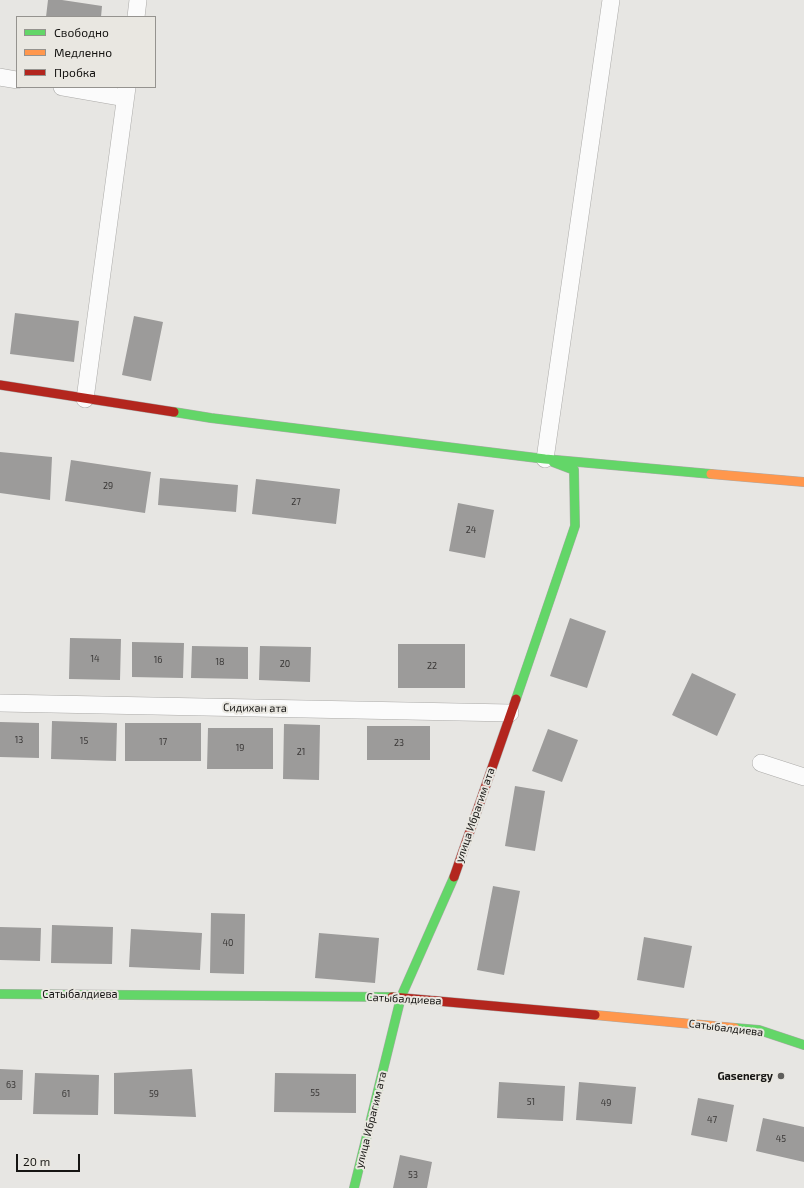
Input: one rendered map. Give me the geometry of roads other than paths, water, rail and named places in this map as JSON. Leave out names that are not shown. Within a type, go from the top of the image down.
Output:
[{"type":"street","points":[[136,16],[138,0]]},
{"type":"street","points":[[545,459],[611,0]]},
{"type":"street","points":[[0,77],[16,80]]},
{"type":"street","points":[[75,88],[126,92],[85,398]]},
{"type":"street","points":[[0,385],[212,418],[545,459],[804,482]]},
{"type":"street","name":"улица Ибрагим ата","points":[[354,1188],[401,997],[454,877],[575,526],[574,470],[545,459]]},
{"type":"street","name":"Сидихан ата","points":[[0,703],[510,713]]},
{"type":"street","points":[[761,763],[804,777]]},
{"type":"street","name":"Сатыбалдиева","points":[[0,994],[401,997],[759,1030],[804,1044]]},
{"type":"place","name":"Gasenergy","points":[[781,1076]]}]
